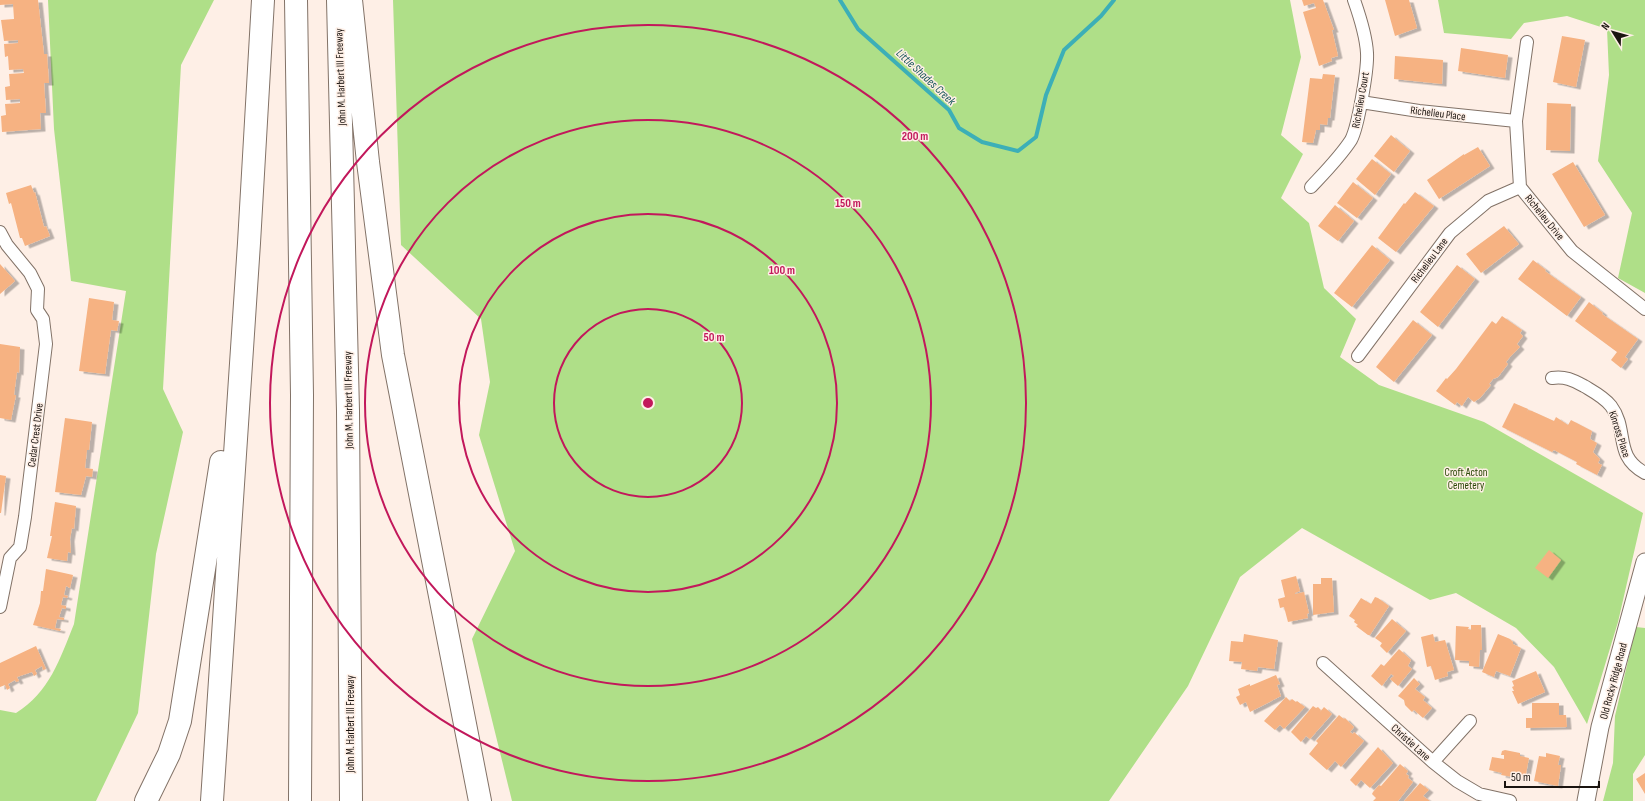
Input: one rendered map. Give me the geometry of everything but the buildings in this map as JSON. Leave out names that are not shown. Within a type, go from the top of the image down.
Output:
[{"type":"highway","points":[[212,801],[249,243],[263,0]]},
{"type":"highway","points":[[296,0],[302,395],[300,801]]},
{"type":"highway","name":"John M. Harbert III Freeway","points":[[338,0],[348,403],[351,801]]},
{"type":"highway","points":[[351,0],[368,162],[393,355],[480,801]]},
{"type":"highway","points":[[146,801],[169,754],[180,721],[218,483],[249,243]]},
{"type":"highway","points":[[476,777],[483,801]]},
{"type":"street","name":"Richelieu Court","points":[[1311,187],[1351,139],[1358,125],[1367,55],[1361,21],[1354,0]]},
{"type":"street","name":"Richelieu Drive","points":[[1527,42],[1516,121],[1520,186],[1572,251],[1645,309]]},
{"type":"street","name":"Richelieu Place","points":[[1361,102],[1419,111],[1516,121]]},
{"type":"street","name":"Richelieu Lane","points":[[1358,356],[1450,233],[1488,201],[1520,186]]},
{"type":"street","name":"Cedar Crest Drive","points":[[0,232],[7,245],[30,273],[38,289],[37,310],[43,319],[46,344],[20,547],[5,558],[0,607]]},
{"type":"street","name":"Kinross Place","points":[[1552,378],[1562,377],[1574,381],[1607,401],[1617,416],[1625,453],[1629,462],[1645,473]]},
{"type":"street","name":"Old Rocky Ridge Road","points":[[1586,801],[1600,727],[1645,562]]},
{"type":"street","name":"Christie Lane","points":[[1323,663],[1433,762],[1468,788],[1490,797],[1510,801]]},
{"type":"street","points":[[1433,762],[1470,721]]},
{"type":"green space","points":[[48,0],[214,0],[181,65],[163,389],[183,432],[156,554],[138,713],[96,801],[0,801],[0,710],[16,713],[37,696],[52,674],[64,650],[74,624],[126,291],[71,281],[54,129]]},
{"type":"green space","name":"Croft Acton Cemetery","points":[[393,0],[1290,0],[1301,57],[1281,135],[1303,154],[1281,198],[1309,223],[1324,288],[1356,319],[1340,357],[1379,385],[1484,422],[1643,513],[1618,622],[1587,724],[1554,667],[1516,628],[1456,593],[1430,600],[1302,528],[1240,577],[1188,686],[1109,801],[512,801],[472,639],[515,551],[479,435],[490,382],[481,319],[401,245]]},
{"type":"green space","points":[[1438,0],[1645,0],[1645,293],[1618,278],[1632,213],[1598,161],[1609,75],[1607,29],[1567,16],[1524,23],[1511,39],[1444,33]]},
{"type":"green space","points":[[1636,627],[1645,628],[1645,755],[1633,774],[1633,801],[1603,801],[1613,763],[1615,716]]},
{"type":"waterway","name":"Little Shades Creek","points":[[840,0],[858,29],[949,110],[959,128],[982,142],[1018,151],[1036,137],[1046,95],[1064,50],[1101,16],[1114,0]]}]
